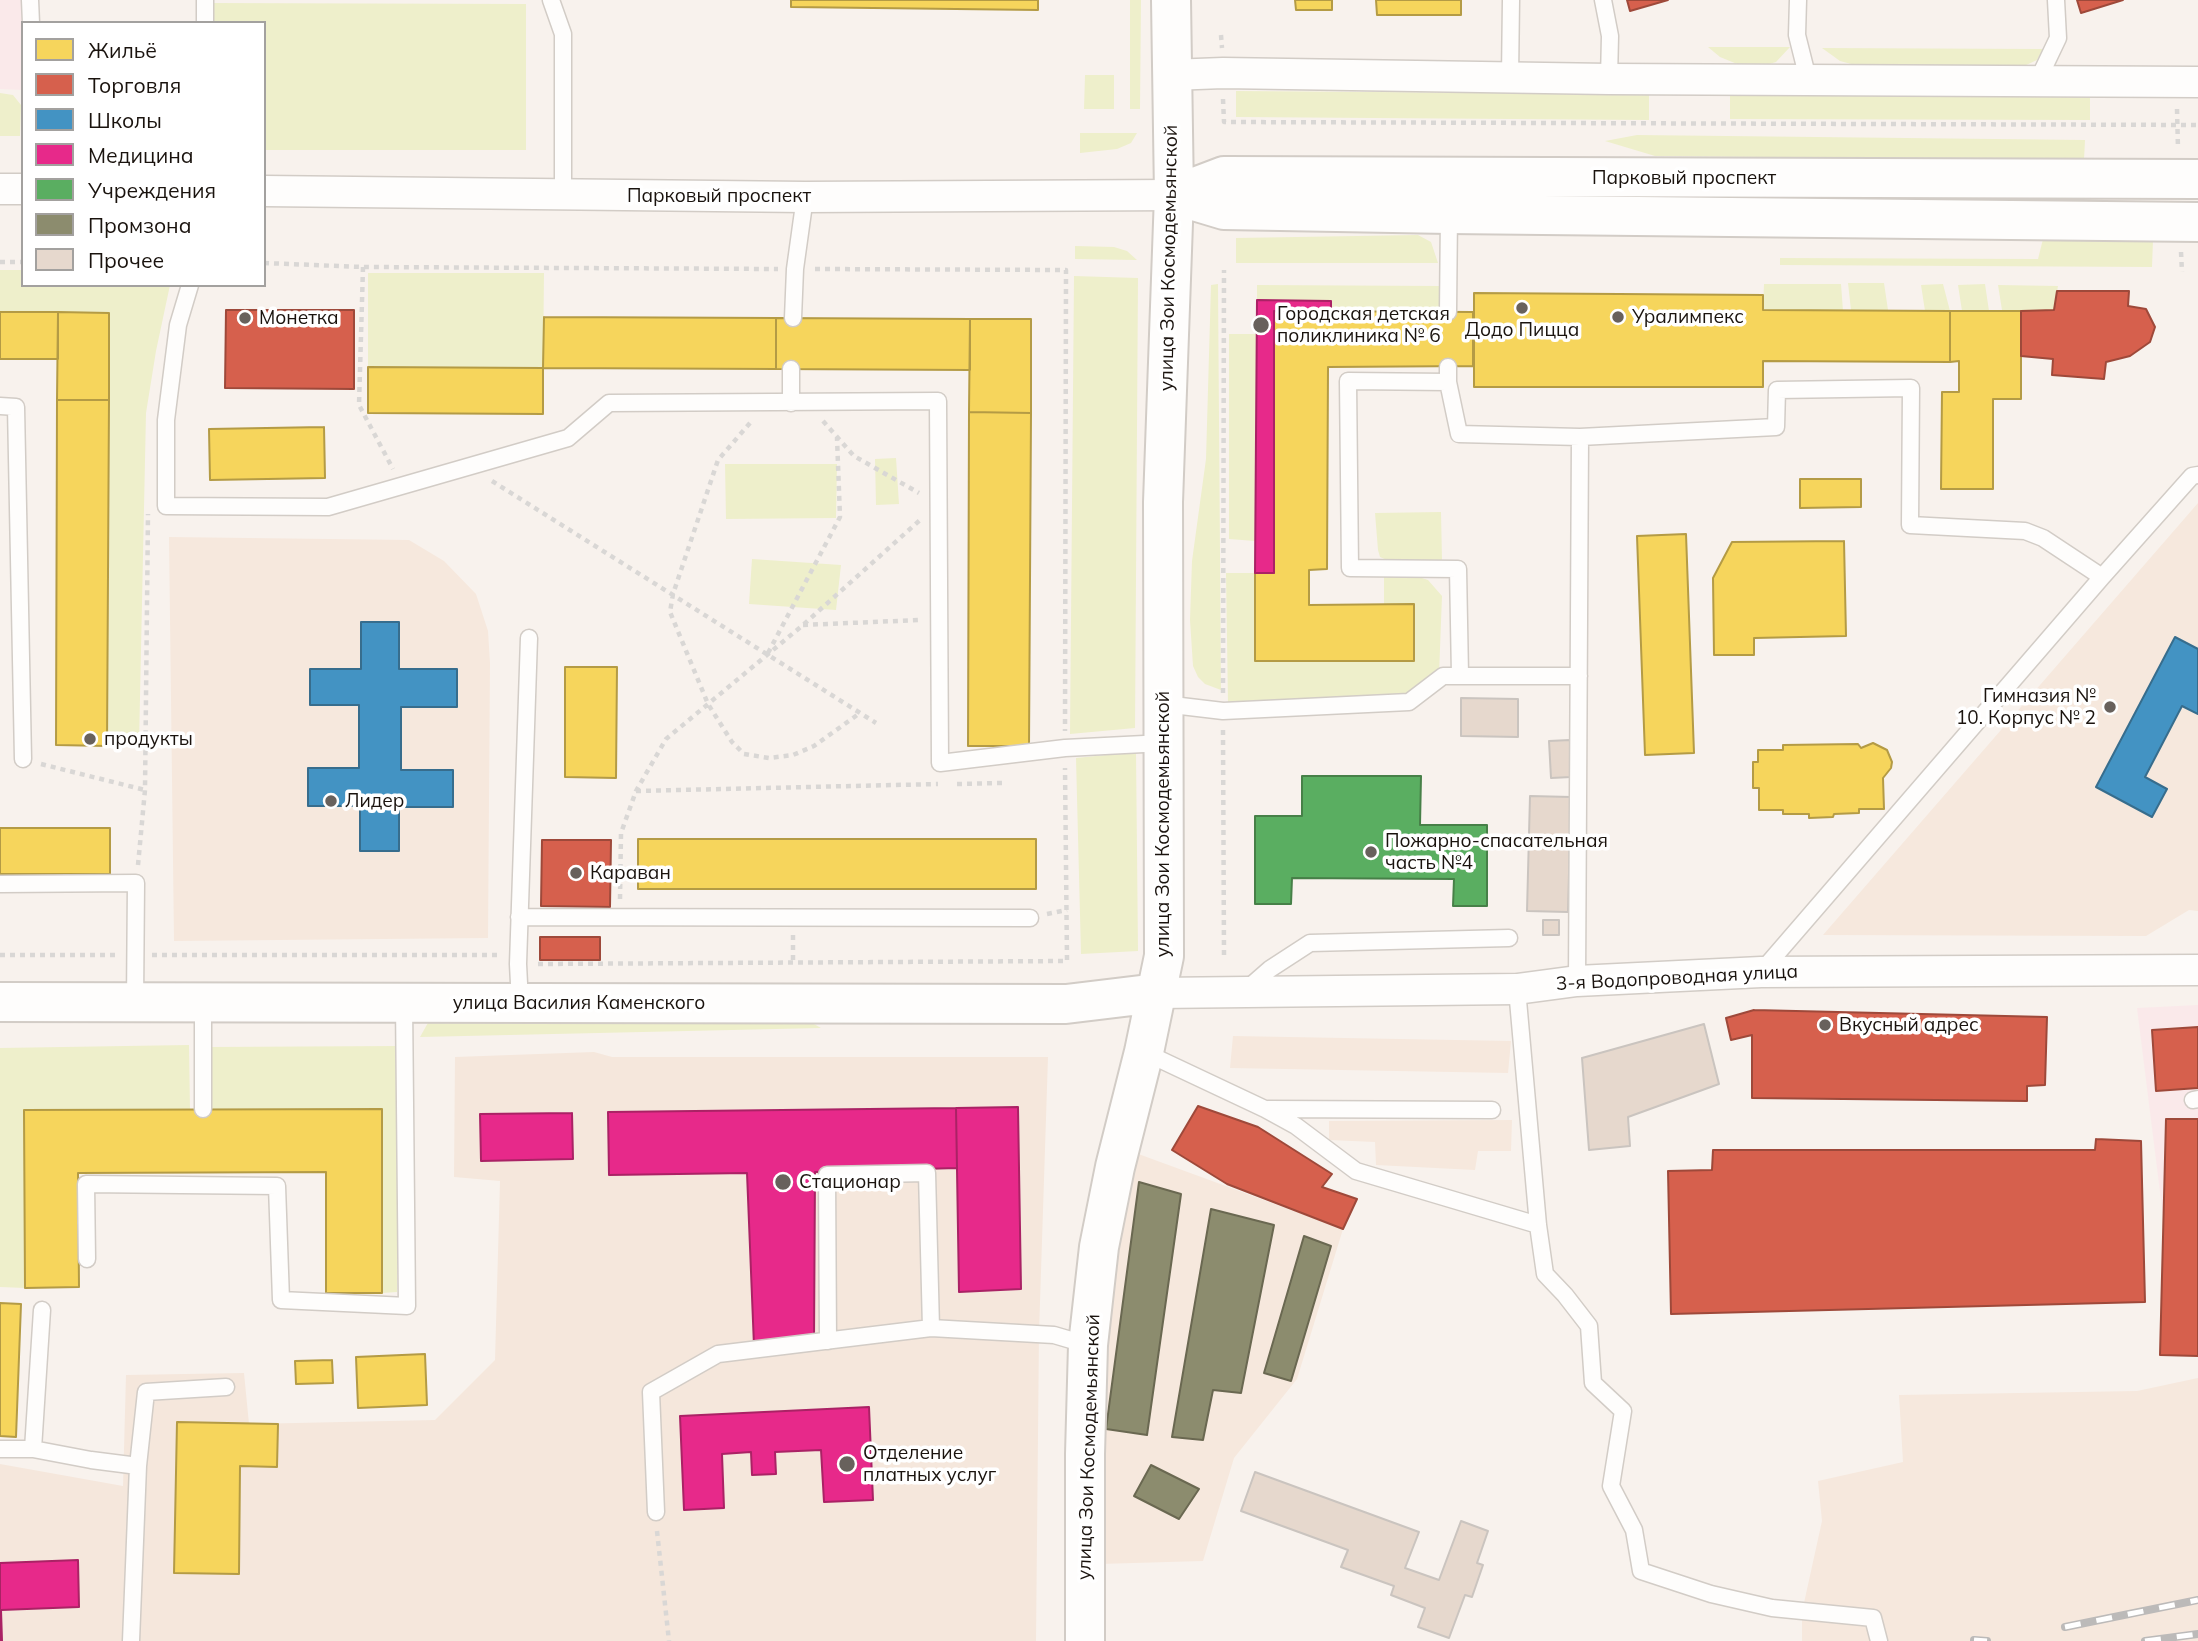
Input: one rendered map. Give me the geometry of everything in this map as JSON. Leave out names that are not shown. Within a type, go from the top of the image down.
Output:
[{"type":"main road","name":"улица Зои Космодемьянской","points":[[1085,1641],[1088,1345],[1099,1247],[1115,1167],[1157,993],[1165,944],[1163,502],[1174,195],[1171,0]]},
{"type":"main road","name":"Парковый проспект","points":[[1174,195],[1224,176],[2198,179]]},
{"type":"main road","name":"Парковый проспект","points":[[1174,195],[1224,210],[2198,222]]},
{"type":"main road","name":"улица Василия Каменского","points":[[0,1002],[1066,1004],[1157,993]]},
{"type":"street","points":[[1171,75],[1223,73],[1609,79],[2198,82]]},
{"type":"street","points":[[0,189],[21,189]]},
{"type":"street","name":"Парковый проспект","points":[[266,191],[805,197],[1174,195]]},
{"type":"street","name":"3-я Водопроводная улица","points":[[1157,993],[1517,989],[1577,981],[1761,972],[2198,970]]},
{"type":"lane","points":[[30,0],[31,21]]},
{"type":"lane","points":[[205,0],[205,21]]},
{"type":"lane","points":[[551,0],[563,34],[563,195]]},
{"type":"lane","points":[[1510,77],[1511,0]]},
{"type":"lane","points":[[1603,0],[1609,36],[1609,79]]},
{"type":"lane","points":[[1798,0],[1797,35],[1808,79]]},
{"type":"lane","points":[[2038,80],[2058,38],[2056,0]]},
{"type":"lane","points":[[793,318],[795,269],[805,197]]},
{"type":"lane","points":[[1448,312],[1449,214]]},
{"type":"lane","points":[[189,287],[178,325],[166,420],[166,506],[328,507],[568,438],[609,403],[938,401],[940,763],[1065,748],[1164,743]]},
{"type":"lane","points":[[791,369],[798,402]]},
{"type":"lane","points":[[1460,675],[1458,569],[1350,568],[1348,382],[1448,374],[1459,434],[1580,437],[1776,427],[1777,390],[1910,388],[1910,525],[2025,531],[2043,538],[2102,577]]},
{"type":"lane","points":[[0,406],[16,407],[23,759]]},
{"type":"lane","points":[[1577,981],[1580,437]]},
{"type":"lane","points":[[1761,972],[2102,577],[2192,475],[2198,475]]},
{"type":"lane","points":[[520,1003],[519,917],[529,638]]},
{"type":"lane","points":[[1164,704],[1223,711],[1409,702],[1443,676],[1579,676]]},
{"type":"lane","points":[[0,884],[136,883],[135,1002]]},
{"type":"lane","points":[[519,917],[1030,918]]},
{"type":"lane","points":[[1245,991],[1270,969],[1310,943],[1509,938]]},
{"type":"lane","points":[[1517,989],[1538,1225],[1545,1274],[1565,1294],[1589,1326],[1593,1383],[1623,1411],[1611,1486],[1634,1530],[1641,1571],[1711,1594],[1772,1608],[1873,1618],[1879,1641]]},
{"type":"lane","points":[[203,1003],[203,1109]]},
{"type":"lane","points":[[87,1259],[86,1184],[203,1178],[277,1186],[281,1300],[407,1306],[404,1003]]},
{"type":"lane","points":[[1144,1052],[1296,1126],[1356,1171],[1538,1225]]},
{"type":"lane","points":[[1265,1109],[1492,1110]]},
{"type":"lane","points":[[828,1341],[827,1175],[927,1173],[931,1328]]},
{"type":"lane","points":[[33,1449],[42,1310]]},
{"type":"lane","points":[[656,1512],[651,1391],[718,1354],[931,1328],[1054,1335],[1088,1345]]},
{"type":"lane","points":[[131,1641],[138,1466],[146,1392],[226,1387]]},
{"type":"lane","points":[[0,1449],[33,1449],[138,1466]]},
{"type":"path","points":[[1224,122],[2198,125]]},
{"type":"path","points":[[0,262],[21,262]]},
{"type":"path","points":[[266,263],[363,267],[1066,270],[1067,961]]},
{"type":"path","points":[[363,267],[359,405],[401,485]]},
{"type":"path","points":[[1224,270],[1224,955]]},
{"type":"path","points":[[620,917],[621,833],[636,791],[666,739],[803,625],[939,504],[854,456],[798,402]]},
{"type":"path","points":[[767,403],[718,460],[673,594],[670,612],[708,704],[732,742],[744,754],[780,758],[804,751],[860,713]]},
{"type":"path","points":[[767,655],[841,517],[837,437]]},
{"type":"path","points":[[467,466],[876,723]]},
{"type":"path","points":[[136,883],[145,790],[148,506],[166,506]]},
{"type":"path","points":[[803,625],[938,620]]},
{"type":"path","points":[[23,759],[145,790]]},
{"type":"path","points":[[636,791],[1002,783]]},
{"type":"path","points":[[656,1512],[669,1641]]},
{"type":"shaded area","points":[[0,0],[36,0],[36,21],[21,21],[21,90],[0,89]]},
{"type":"shaded area","name":"Гимназия № 10. Корпус № 2","points":[[2198,503],[2198,911],[2189,910],[2146,936],[1823,935]]},
{"type":"shaded area","name":"Лидер","points":[[169,537],[409,540],[444,561],[476,594],[488,631],[490,663],[488,938],[174,941]]},
{"type":"shaded area","points":[[2198,1005],[2198,1308],[2174,1304],[2137,1008]]},
{"type":"shaded area","points":[[1233,1036],[1511,1041],[1508,1073],[1230,1068]]},
{"type":"shaded area","points":[[594,1052],[612,1057],[1048,1057],[1039,1333],[1036,1641],[0,1641],[0,1464],[123,1486],[126,1375],[244,1373],[249,1424],[435,1420],[495,1360],[500,1181],[454,1177],[455,1057]]},
{"type":"shaded area","points":[[1512,1120],[1511,1151],[1478,1151],[1475,1170],[1376,1165],[1375,1142],[1329,1140],[1329,1121]]},
{"type":"shaded area","points":[[1133,1152],[1343,1229],[1297,1379],[1234,1458],[1203,1561],[1099,1564],[1110,1312]]},
{"type":"shaded area","points":[[2198,1378],[2198,1641],[1802,1641],[1802,1612],[1822,1521],[1818,1481],[1903,1462],[1899,1395],[2137,1391]]},
{"type":"green space","points":[[1130,0],[1141,0],[1140,109],[1130,109]]},
{"type":"green space","points":[[208,3],[526,4],[526,150],[266,150],[266,21],[208,21]]},
{"type":"green space","points":[[1708,47],[1790,47],[1776,62],[1742,66],[1720,57]]},
{"type":"green space","points":[[1822,48],[2043,49],[2037,60],[2022,67],[1862,67],[1840,61]]},
{"type":"green space","points":[[1085,75],[1114,75],[1114,109],[1084,109]]},
{"type":"green space","points":[[1236,91],[1649,94],[1649,120],[1236,117]]},
{"type":"green space","points":[[0,93],[13,95],[21,105],[20,136],[0,136]]},
{"type":"green space","points":[[1730,94],[2090,96],[2090,120],[1730,119]]},
{"type":"green space","points":[[1080,133],[1137,133],[1131,143],[1117,149],[1080,153]]},
{"type":"green space","points":[[1637,135],[2085,140],[2084,160],[1655,156],[1605,141]]},
{"type":"green space","points":[[1418,235],[1431,242],[1438,263],[1236,263],[1236,238]]},
{"type":"green space","points":[[2043,239],[2153,240],[2152,267],[1780,265],[1780,258],[2038,259]]},
{"type":"green space","points":[[1075,246],[1114,247],[1127,251],[1137,260],[1075,259]]},
{"type":"green space","points":[[0,270],[21,270],[21,287],[170,287],[146,413],[139,745],[107,746],[109,313],[0,312]]},
{"type":"green space","points":[[368,273],[544,273],[543,368],[368,367]]},
{"type":"green space","points":[[1074,276],[1138,278],[1135,728],[1070,734]]},
{"type":"green space","points":[[1848,283],[1884,283],[1888,310],[1851,310]]},
{"type":"green space","points":[[1218,284],[1221,690],[1205,684],[1193,666],[1190,620],[1192,561],[1206,459],[1211,285]]},
{"type":"green space","points":[[1764,284],[1841,284],[1843,311],[1763,310]]},
{"type":"green space","points":[[1943,284],[1950,311],[1925,311],[1921,285]]},
{"type":"green space","points":[[1985,284],[1989,311],[1962,311],[1958,285]]},
{"type":"green space","points":[[1257,285],[1441,286],[1442,312],[1331,312],[1331,301],[1257,300]]},
{"type":"green space","points":[[1998,285],[2058,286],[2054,310],[2002,310]]},
{"type":"green space","points":[[1229,334],[1257,334],[1255,541],[1229,539]]},
{"type":"green space","points":[[896,458],[899,504],[876,505],[875,459]]},
{"type":"green space","points":[[725,464],[837,464],[836,518],[726,519]]},
{"type":"green space","points":[[1441,512],[1442,560],[1389,561],[1380,557],[1375,513]]},
{"type":"green space","points":[[752,559],[841,565],[836,610],[749,604]]},
{"type":"green space","points":[[1226,573],[1255,573],[1256,661],[1414,661],[1414,605],[1384,604],[1384,576],[1416,576],[1428,580],[1442,596],[1439,675],[1407,699],[1228,704]]},
{"type":"green space","points":[[1136,752],[1138,951],[1081,954],[1076,758]]},
{"type":"green space","points":[[807,1020],[821,1028],[420,1037],[429,1021]]},
{"type":"green space","points":[[189,1045],[190,1110],[25,1110],[25,1288],[0,1287],[0,1048]]},
{"type":"green space","points":[[398,1046],[397,1292],[382,1293],[382,1109],[209,1109],[209,1047]]},
{"type":"building: Жильё","points":[[791,0],[1038,0],[1038,10],[791,7]]},
{"type":"building: Жильё","points":[[1295,0],[1332,0],[1332,10],[1296,10]]},
{"type":"building: Жильё","points":[[1376,0],[1461,0],[1461,15],[1377,15]]},
{"type":"building: Жильё","points":[[1474,293],[1763,295],[1763,310],[1950,311],[1950,362],[1763,361],[1763,387],[1474,387]]},
{"type":"building: Жильё","points":[[1274,311],[1473,312],[1473,366],[1328,367],[1327,569],[1309,570],[1309,605],[1414,604],[1414,661],[1255,661],[1255,573],[1274,573]]},
{"type":"building: Жильё","points":[[1950,311],[2021,311],[2021,399],[1993,399],[1993,489],[1941,489],[1942,392],[1959,392],[1959,361],[1950,362]]},
{"type":"building: Жильё","points":[[0,312],[58,312],[58,359],[0,359]]},
{"type":"building: Жильё","points":[[58,312],[109,313],[109,400],[57,400]]},
{"type":"building: Жильё","points":[[544,317],[776,318],[776,369],[543,368]]},
{"type":"building: Жильё","points":[[776,318],[970,319],[970,370],[776,369]]},
{"type":"building: Жильё","points":[[970,319],[1031,319],[1031,413],[969,412]]},
{"type":"building: Жильё","points":[[368,367],[543,368],[543,414],[368,413]]},
{"type":"building: Жильё","points":[[57,400],[109,400],[107,746],[56,745]]},
{"type":"building: Жильё","points":[[969,412],[1031,413],[1029,746],[968,746]]},
{"type":"building: Жильё","points":[[324,427],[325,478],[210,480],[209,429]]},
{"type":"building: Жильё","points":[[1800,479],[1861,479],[1861,507],[1800,508]]},
{"type":"building: Жильё","points":[[1686,534],[1694,753],[1645,755],[1637,536]]},
{"type":"building: Жильё","points":[[1844,541],[1846,636],[1754,638],[1754,655],[1714,655],[1713,578],[1732,542]]},
{"type":"building: Жильё","points":[[565,667],[617,667],[616,778],[565,777]]},
{"type":"building: Жильё","points":[[1873,743],[1887,750],[1892,762],[1883,778],[1884,809],[1859,809],[1859,813],[1809,818],[1809,814],[1759,810],[1759,788],[1753,788],[1753,762],[1758,762],[1758,750],[1783,750],[1783,745],[1858,744],[1861,748]]},
{"type":"building: Жильё","points":[[0,828],[110,828],[110,874],[0,874]]},
{"type":"building: Жильё","points":[[638,839],[1036,839],[1036,889],[638,889]]},
{"type":"building: Жильё","points":[[382,1109],[382,1293],[326,1293],[326,1172],[78,1173],[79,1287],[25,1288],[24,1110]]},
{"type":"building: Жильё","points":[[0,1303],[21,1304],[16,1437],[0,1436]]},
{"type":"building: Жильё","points":[[425,1354],[427,1405],[358,1408],[356,1357]]},
{"type":"building: Жильё","points":[[332,1360],[333,1383],[296,1384],[295,1361]]},
{"type":"building: Жильё","points":[[177,1422],[278,1424],[277,1467],[240,1466],[239,1574],[174,1573]]},
{"type":"building: Торговля","points":[[1627,0],[1668,0],[1630,11]]},
{"type":"building: Торговля","points":[[2077,0],[2123,0],[2081,13]]},
{"type":"building: Торговля","points":[[2057,291],[2129,291],[2128,306],[2146,309],[2155,327],[2150,342],[2130,356],[2106,362],[2104,379],[2052,375],[2053,359],[2021,356],[2021,311],[2054,310]]},
{"type":"building: Торговля","points":[[226,310],[354,310],[354,389],[225,388]]},
{"type":"building: Торговля","name":"Караван","points":[[542,840],[611,840],[610,907],[541,906]]},
{"type":"building: Торговля","points":[[540,937],[600,937],[600,960],[540,960]]},
{"type":"building: Торговля","points":[[1754,1010],[2047,1017],[2045,1085],[2027,1086],[2027,1101],[1752,1098],[1752,1035],[1731,1040],[1726,1018]]},
{"type":"building: Торговля","points":[[2198,1027],[2198,1088],[2156,1091],[2152,1030]]},
{"type":"building: Торговля","points":[[1198,1106],[1258,1127],[1332,1174],[1322,1187],[1357,1199],[1343,1229],[1227,1184],[1172,1150]]},
{"type":"building: Торговля","points":[[2166,1119],[2198,1119],[2198,1356],[2160,1355]]},
{"type":"building: Торговля","points":[[2096,1139],[2141,1141],[2145,1302],[1671,1314],[1668,1171],[1712,1170],[1713,1150],[2095,1150]]},
{"type":"building: Школы","points":[[361,622],[399,622],[399,669],[457,669],[457,707],[401,707],[401,770],[453,770],[453,807],[399,807],[399,851],[360,851],[360,806],[308,806],[308,768],[359,768],[359,705],[310,705],[310,669],[361,669]]},
{"type":"building: Школы","points":[[2175,637],[2198,649],[2198,714],[2182,706],[2145,777],[2167,789],[2152,817],[2096,787]]},
{"type":"building: Медицина","points":[[1257,300],[1331,301],[1331,312],[1274,311],[1274,573],[1255,573]]},
{"type":"building: Медицина","points":[[1018,1107],[1021,1289],[959,1292],[956,1108]]},
{"type":"building: Медицина","points":[[956,1108],[957,1168],[815,1172],[814,1339],[754,1346],[747,1173],[609,1175],[608,1112]]},
{"type":"building: Медицина","points":[[572,1113],[573,1159],[481,1161],[480,1114]]},
{"type":"building: Медицина","name":"Отделение платных услуг","points":[[869,1407],[873,1500],[824,1502],[821,1450],[775,1452],[776,1474],[752,1475],[751,1452],[722,1454],[724,1508],[684,1510],[680,1416]]},
{"type":"building: Медицина","points":[[78,1560],[79,1607],[1,1610],[0,1641],[0,1563]]},
{"type":"building: Учреждения","name":"Пожарно-спасательная часть №4","points":[[1302,776],[1421,776],[1420,825],[1487,825],[1487,906],[1453,906],[1454,879],[1292,878],[1291,904],[1255,904],[1255,816],[1302,816]]},
{"type":"building: Промзона","points":[[1139,1182],[1181,1194],[1147,1435],[1106,1429]]},
{"type":"building: Промзона","points":[[1211,1209],[1274,1225],[1241,1393],[1213,1390],[1203,1440],[1172,1437]]},
{"type":"building: Промзона","points":[[1304,1236],[1331,1246],[1291,1381],[1264,1373]]},
{"type":"building: Промзона","points":[[1151,1465],[1199,1489],[1179,1519],[1134,1496]]},
{"type":"building: Прочее","points":[[1461,698],[1518,699],[1518,737],[1461,736]]},
{"type":"building: Прочее","points":[[1570,740],[1571,777],[1551,778],[1549,741]]},
{"type":"building: Прочее","points":[[1530,796],[1571,797],[1568,912],[1527,911]]},
{"type":"building: Прочее","points":[[1543,920],[1559,920],[1559,935],[1543,935]]},
{"type":"building: Прочее","points":[[1704,1024],[1719,1084],[1628,1117],[1630,1146],[1589,1150],[1582,1058]]},
{"type":"building: Прочее","points":[[1255,1472],[1419,1532],[1405,1568],[1439,1580],[1461,1521],[1488,1531],[1477,1563],[1483,1565],[1472,1597],[1465,1595],[1449,1638],[1418,1627],[1425,1608],[1391,1595],[1394,1586],[1341,1567],[1348,1550],[1241,1511]]},
{"type":"railway","points":[[2065,1627],[2198,1600]]},
{"type":"railway","points":[[2145,1641],[2198,1634]]},
{"type":"railway","points":[[1974,1640],[1987,1641]]},
{"type":"place","name":"Додо Пицца","points":[[1522,308]]},
{"type":"place","name":"Уралимпекс","points":[[1618,317]]},
{"type":"place","name":"Монетка","points":[[245,318]]},
{"type":"place","name":"Городская детская поликлиника № 6","points":[[1261,325]]},
{"type":"place","name":"Гимназия № 10. Корпус № 2","points":[[2110,707]]},
{"type":"place","name":"продукты","points":[[90,739]]},
{"type":"place","name":"Лидер","points":[[331,801]]},
{"type":"place","name":"Пожарно-спасательная часть №4","points":[[1371,852]]},
{"type":"place","name":"Караван","points":[[576,873]]},
{"type":"place","name":"Вкусный адрес","points":[[1825,1025]]},
{"type":"place","name":"Стационар","points":[[783,1182]]},
{"type":"place","name":"Отделение платных услуг","points":[[847,1464]]}]
